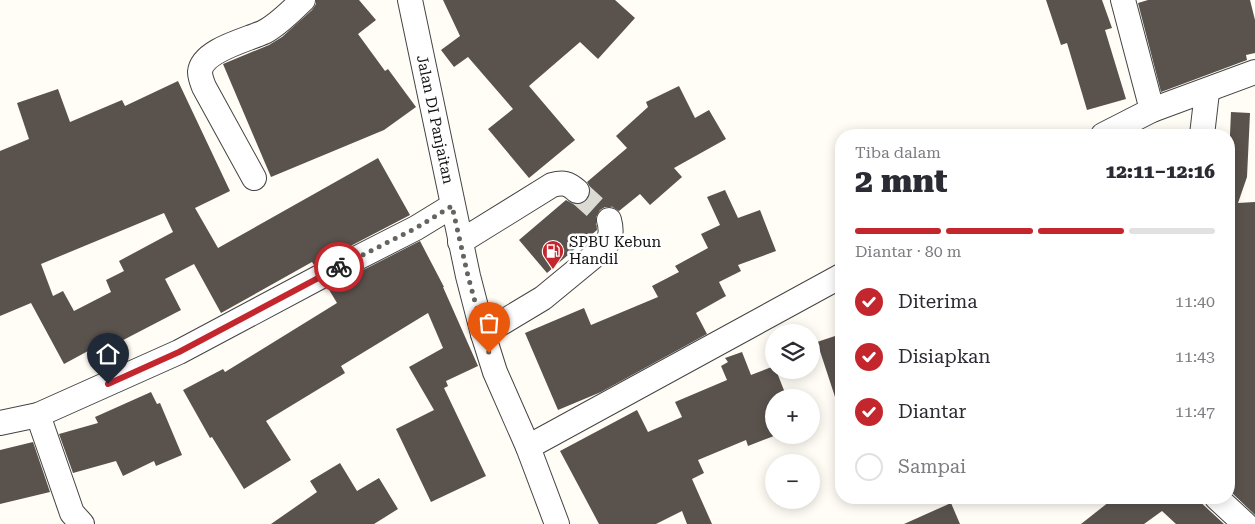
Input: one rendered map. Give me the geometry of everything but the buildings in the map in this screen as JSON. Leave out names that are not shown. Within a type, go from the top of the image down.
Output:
[{"type":"street","points":[[254,178],[204,87],[200,78],[200,70],[203,63],[213,54],[267,30],[303,0]]},
{"type":"street","name":"Jalan DI Panjaitan","points":[[410,0],[452,206],[483,334],[495,372],[528,447],[557,524]]},
{"type":"street","points":[[1123,0],[1152,110]]},
{"type":"street","points":[[1115,129],[1152,110],[1206,92],[1255,72]]},
{"type":"street","points":[[1203,129],[1206,92]]},
{"type":"street","points":[[460,242],[552,185],[570,184],[577,191]]},
{"type":"street","points":[[0,423],[38,415],[179,352],[416,228],[452,206]]},
{"type":"street","points":[[483,334],[543,298],[605,247],[612,231],[609,220]]},
{"type":"street","points":[[528,447],[835,279]]},
{"type":"street","points":[[38,415],[72,512],[82,524]]},
{"type":"street","points":[[1223,504],[1245,524]]},
{"type":"tunnel","points":[[577,191],[609,220]]},
{"type":"way so far","points":[[339,267],[416,228],[452,206],[468,276],[489,353]]},
{"type":"place","name":"SPBU Kebun Handil","points":[[553,270]]},
{"type":"route","points":[[108,384],[179,352],[339,267]]}]
